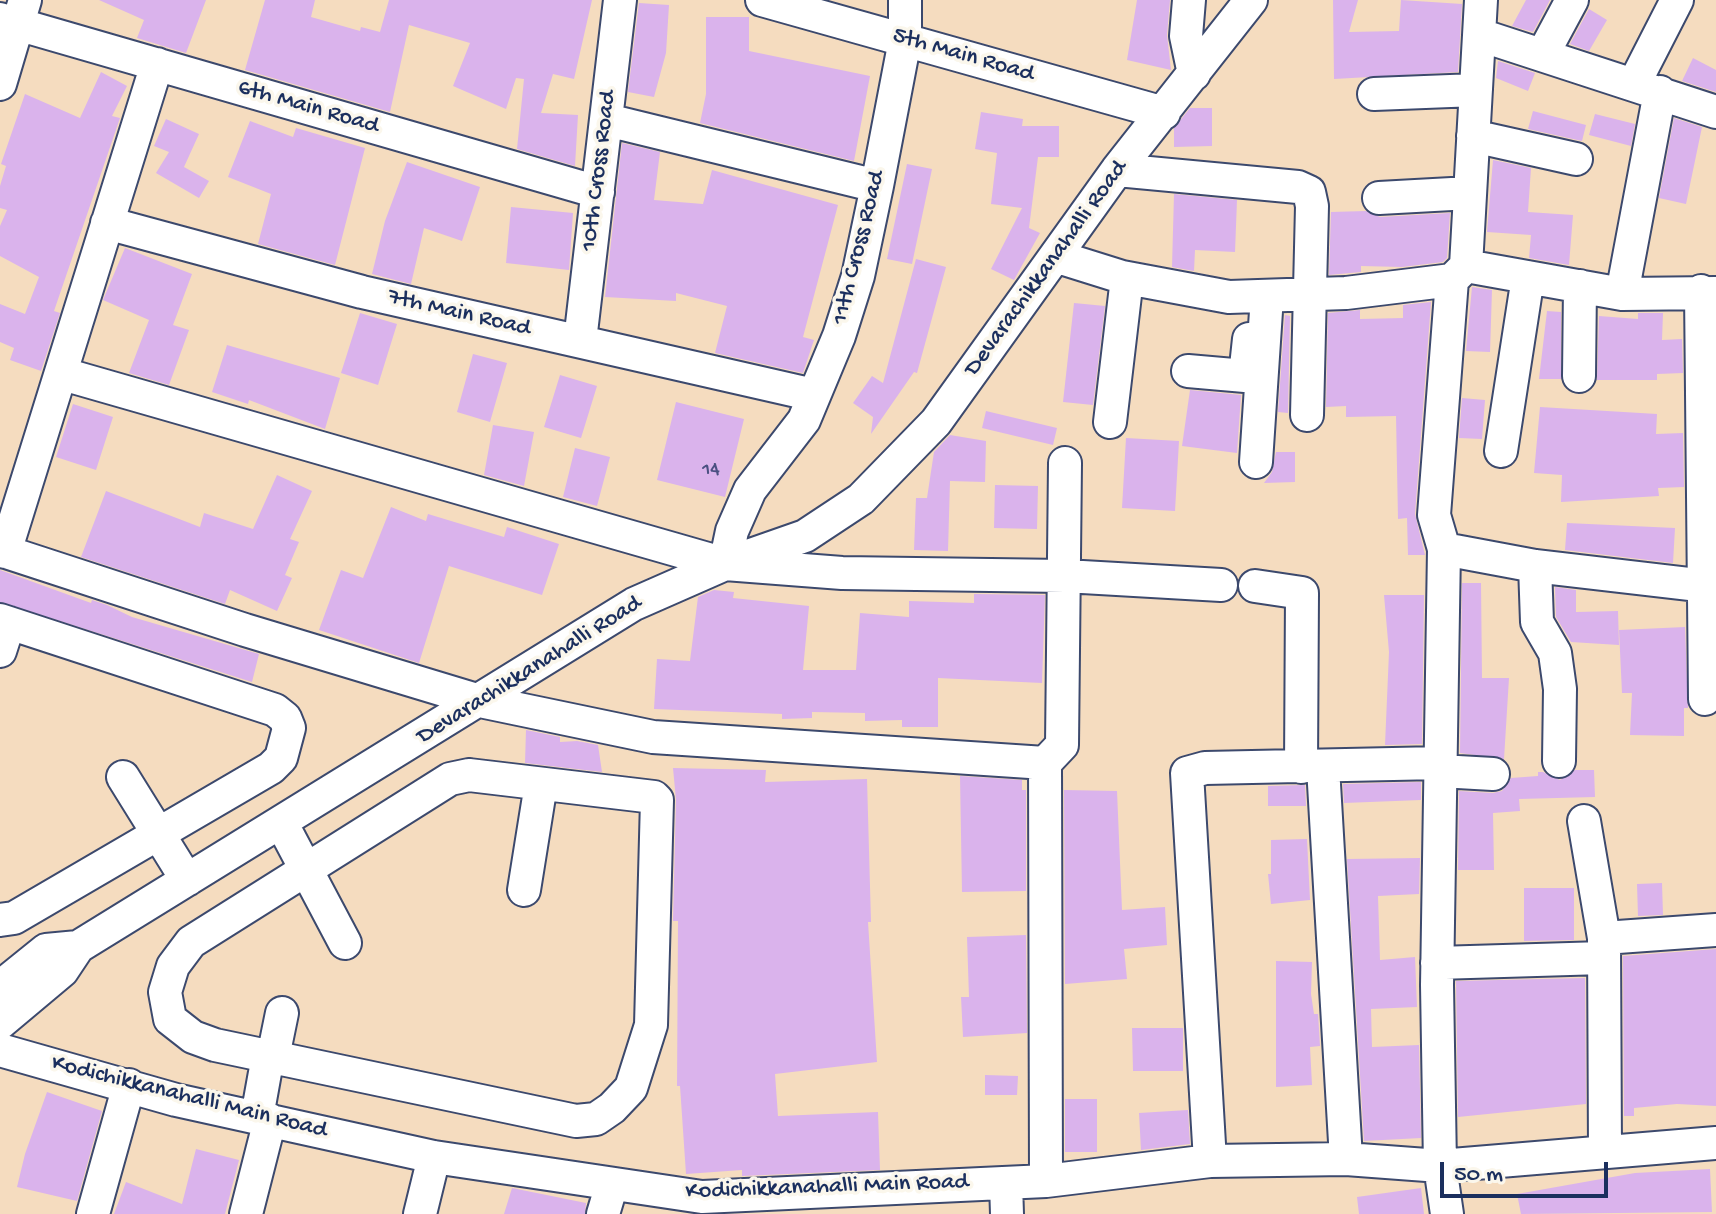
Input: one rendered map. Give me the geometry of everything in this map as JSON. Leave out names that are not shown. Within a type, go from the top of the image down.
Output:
[{"type":"street","name":"10th Cross Road","points":[[580,341],[620,0]]},
{"type":"street","name":"5th Main Road","points":[[762,0],[1164,113]]},
{"type":"street","name":"11th Cross Road","points":[[725,564],[732,531],[750,490],[804,420],[839,336],[858,276],[877,186],[905,40],[905,0]]},
{"type":"street","points":[[1189,0],[1186,36],[1194,74]]},
{"type":"street","name":"Devarachikkanahalli Road","points":[[0,1023],[62,971],[78,947],[282,824],[634,604],[725,564],[805,536],[861,499],[936,422],[1058,257],[1117,170],[1251,0]]},
{"type":"street","points":[[1447,1214],[1440,1166],[1437,963],[1444,549],[1434,515],[1470,193],[1481,0]]},
{"type":"street","points":[[1543,54],[1572,0]]},
{"type":"street","points":[[1622,294],[1647,88],[1677,0]]},
{"type":"street","points":[[0,84],[14,15]]},
{"type":"street","name":"6th Main Road","points":[[14,15],[157,64],[598,192]]},
{"type":"street","points":[[1480,35],[1716,112]]},
{"type":"street","points":[[157,64],[63,374],[2,551],[480,701],[653,737],[1045,763]]},
{"type":"street","points":[[1374,94],[1476,90]]},
{"type":"street","points":[[607,120],[877,186]]},
{"type":"street","points":[[1473,136],[1576,159]]},
{"type":"street","points":[[1117,170],[1298,187],[1309,192],[1312,206],[1307,295],[1307,415]]},
{"type":"street","points":[[1379,198],[1470,193]]},
{"type":"street","name":"7th Main Road","points":[[107,223],[362,292],[814,395]]},
{"type":"street","points":[[1058,257],[1127,278],[1229,297],[1307,295],[1459,273],[1528,277],[1622,294],[1709,292],[1709,586],[1705,699]]},
{"type":"street","points":[[1501,451],[1528,277]]},
{"type":"street","points":[[1110,422],[1127,278]]},
{"type":"street","points":[[1579,376],[1580,286]]},
{"type":"street","points":[[1188,371],[1245,376],[1260,296]]},
{"type":"street","points":[[1256,462],[1260,296]]},
{"type":"street","points":[[63,374],[725,564],[842,573],[1065,576],[1221,585]]},
{"type":"street","points":[[1046,1181],[1045,763],[1062,745],[1065,463]]},
{"type":"street","points":[[1444,549],[1535,566],[1709,586]]},
{"type":"street","points":[[1535,566],[1537,622],[1555,653],[1560,689],[1559,761]]},
{"type":"street","points":[[1255,586],[1302,593],[1312,767],[1346,1159]]},
{"type":"street","points":[[0,920],[14,918],[271,768],[281,758],[289,728],[285,718],[275,710],[3,632]]},
{"type":"street","points":[[1210,1161],[1187,773],[1205,768],[1440,767],[1493,774]]},
{"type":"street","points":[[469,775],[541,784],[654,797],[659,805],[651,1025],[631,1088],[596,1119],[576,1121],[270,1057],[193,1037],[170,1019],[165,992],[173,966],[191,942],[450,779],[469,775]]},
{"type":"street","points":[[123,777],[187,880]]},
{"type":"street","points":[[524,890],[541,784]]},
{"type":"street","points":[[1584,821],[1603,948],[1605,1152]]},
{"type":"street","points":[[282,824],[345,943]]},
{"type":"street","points":[[1437,963],[1603,948],[1716,930]]},
{"type":"street","name":"Devarachikkanahalli Road","points":[[0,987],[46,950],[78,947]]},
{"type":"street","points":[[246,1214],[264,1118],[270,1057],[282,1013]]},
{"type":"street","name":"Kodichikkanahalli Main Road","points":[[0,1050],[176,1100],[608,1199],[702,1206],[1007,1198],[1046,1181],[1148,1166],[1210,1161],[1346,1159],[1440,1166],[1716,1143]]},
{"type":"street","points":[[93,1214],[129,1085]]},
{"type":"street","points":[[420,1214],[434,1157]]},
{"type":"building","points":[[99,0],[206,0],[186,53],[137,38],[144,20]]},
{"type":"building","points":[[265,0],[315,0],[311,17],[360,31],[361,27],[380,32],[389,0],[592,0],[574,79],[553,74],[541,113],[578,115],[575,166],[517,149],[524,79],[516,78],[506,109],[453,86],[470,43],[409,25],[390,112],[245,70]]},
{"type":"building","points":[[1137,0],[1170,0],[1167,35],[1171,70],[1127,60]]},
{"type":"building","points":[[1333,0],[1358,0],[1349,32],[1399,31],[1401,0],[1462,4],[1458,72],[1334,79]]},
{"type":"building","points":[[1526,0],[1550,0],[1533,32],[1512,26]]},
{"type":"building","points":[[639,3],[669,5],[666,53],[654,97],[628,92]]},
{"type":"building","points":[[1589,9],[1607,20],[1589,51],[1570,44]]},
{"type":"building","points":[[706,17],[749,17],[749,51],[870,76],[854,161],[700,123],[706,94]]},
{"type":"building","points":[[1693,58],[1716,70],[1716,92],[1682,81]]},
{"type":"building","points":[[1498,61],[1535,73],[1528,91],[1496,78]]},
{"type":"building","points":[[101,72],[127,86],[112,116],[120,118],[54,311],[60,313],[41,371],[10,360],[14,348],[0,342],[0,304],[25,314],[39,277],[0,256],[0,226],[7,210],[0,208],[0,186],[6,166],[1,164],[25,94],[80,118]]},
{"type":"building","points":[[1190,108],[1212,108],[1212,146],[1174,147],[1174,128]]},
{"type":"building","points":[[1533,111],[1586,125],[1582,141],[1528,129]]},
{"type":"building","points":[[981,112],[1023,119],[1022,126],[1059,126],[1059,157],[1038,157],[1029,228],[1040,233],[1014,280],[991,269],[1022,208],[991,204],[997,153],[975,149]]},
{"type":"building","points":[[1595,114],[1635,124],[1631,146],[1589,135]]},
{"type":"building","points":[[1674,118],[1702,127],[1686,204],[1659,198]]},
{"type":"building","points":[[166,119],[199,134],[184,167],[209,181],[199,198],[156,173],[169,152],[154,146]]},
{"type":"building","points":[[250,121],[293,137],[296,128],[365,148],[335,265],[258,244],[271,194],[228,177]]},
{"type":"building","points":[[622,143],[660,152],[654,200],[703,204],[712,170],[838,205],[803,337],[814,340],[803,373],[715,353],[727,306],[676,293],[676,301],[605,297]]},
{"type":"building","points":[[1493,160],[1531,168],[1528,212],[1573,215],[1569,265],[1529,258],[1531,235],[1487,232]]},
{"type":"building","points":[[407,162],[480,187],[462,241],[424,228],[411,284],[372,274],[385,221]]},
{"type":"building","points":[[907,164],[932,169],[912,264],[887,259]]},
{"type":"building","points":[[1174,194],[1237,200],[1235,252],[1195,250],[1194,271],[1172,267]]},
{"type":"building","points":[[511,207],[573,213],[569,270],[506,263]]},
{"type":"building","points":[[1366,211],[1380,217],[1450,213],[1447,258],[1443,262],[1402,267],[1361,266],[1361,272],[1329,275],[1331,212]]},
{"type":"building","points":[[125,248],[192,274],[173,325],[189,330],[169,385],[129,373],[149,320],[103,300]]},
{"type":"building","points":[[916,259],[946,267],[917,373],[914,372],[871,434],[873,417],[853,403],[872,376],[883,383]]},
{"type":"building","points":[[1472,287],[1492,290],[1490,352],[1466,351]]},
{"type":"building","points":[[1431,302],[1415,514],[1425,555],[1408,555],[1407,518],[1398,519],[1396,416],[1346,417],[1346,406],[1326,407],[1328,313],[1360,310],[1360,319],[1403,318],[1403,305]]},
{"type":"building","points":[[1074,303],[1105,306],[1093,405],[1063,402]]},
{"type":"building","points":[[1547,311],[1561,312],[1561,379],[1539,379]]},
{"type":"building","points":[[360,313],[397,324],[378,385],[341,373]]},
{"type":"building","points":[[1638,313],[1663,313],[1662,340],[1682,339],[1683,373],[1657,374],[1657,380],[1597,380],[1599,316],[1638,319]]},
{"type":"building","points":[[1285,315],[1290,316],[1288,413],[1278,412]]},
{"type":"building","points":[[227,345],[340,378],[325,429],[249,400],[248,404],[212,392]]},
{"type":"building","points":[[473,354],[507,363],[490,422],[457,412]]},
{"type":"building","points":[[560,375],[597,386],[581,438],[544,427]]},
{"type":"building","points":[[1190,390],[1241,395],[1237,453],[1182,446]]},
{"type":"building","points":[[1462,398],[1485,400],[1482,439],[1459,438]]},
{"type":"building","points":[[676,402],[744,419],[725,497],[657,480]]},
{"type":"building","points":[[73,404],[113,417],[96,470],[56,457]]},
{"type":"building","points":[[1540,407],[1657,414],[1656,434],[1683,433],[1684,487],[1658,488],[1659,496],[1561,502],[1562,475],[1534,473]]},
{"type":"building","points":[[986,411],[1057,428],[1053,445],[982,428]]},
{"type":"building","points":[[493,425],[534,432],[524,486],[484,475]]},
{"type":"building","points":[[950,435],[986,441],[985,482],[950,481],[948,551],[914,550],[916,498],[927,498],[934,452]]},
{"type":"building","points":[[1126,438],[1179,441],[1175,511],[1122,508]]},
{"type":"building","points":[[575,448],[610,457],[597,506],[563,497]]},
{"type":"building","points":[[1276,452],[1295,452],[1295,482],[1264,483],[1272,472]]},
{"type":"building","points":[[277,475],[312,491],[290,539],[299,542],[285,575],[292,578],[277,611],[230,590],[225,604],[81,557],[106,491],[200,527],[204,513],[253,529]]},
{"type":"building","points":[[995,485],[1038,486],[1037,529],[994,528]]},
{"type":"building","points":[[391,507],[426,521],[428,514],[504,537],[507,527],[559,544],[542,595],[449,566],[419,663],[319,630],[341,570],[363,578]]},
{"type":"building","points":[[1567,523],[1675,528],[1673,563],[1565,550]]},
{"type":"building","points":[[0,570],[91,603],[92,600],[107,605],[132,617],[259,654],[252,682],[0,602]]},
{"type":"building","points":[[1462,583],[1481,583],[1482,678],[1509,678],[1504,759],[1460,753]]},
{"type":"building","points":[[1555,587],[1576,590],[1576,612],[1618,611],[1619,645],[1571,642],[1556,617]]},
{"type":"building","points":[[714,590],[734,592],[733,598],[809,606],[803,670],[856,670],[860,613],[909,617],[909,601],[974,603],[974,594],[1045,595],[1042,683],[938,678],[938,727],[902,727],[902,720],[865,721],[865,713],[812,712],[812,718],[782,719],[782,714],[654,709],[657,659],[690,661],[698,597]]},
{"type":"building","points":[[1384,595],[1424,595],[1422,744],[1385,745],[1389,652]]},
{"type":"building","points":[[1685,627],[1688,708],[1684,708],[1684,736],[1630,735],[1632,693],[1622,693],[1619,630]]},
{"type":"building","points":[[526,730],[560,737],[560,742],[598,745],[602,772],[525,763]]},
{"type":"building","points":[[673,768],[766,770],[765,782],[867,779],[871,922],[868,922],[877,1062],[775,1074],[778,1116],[878,1112],[880,1170],[742,1176],[742,1170],[686,1174],[680,1086],[677,1086],[678,921],[673,921],[676,800]]},
{"type":"building","points":[[1575,770],[1594,770],[1595,797],[1519,799],[1520,811],[1493,813],[1494,870],[1458,870],[1459,791],[1493,793],[1502,791],[1511,778],[1538,776],[1538,772],[1543,772],[1560,780]]},
{"type":"building","points":[[960,776],[1022,780],[1022,790],[1026,790],[1026,891],[962,892]]},
{"type":"building","points":[[1421,782],[1421,800],[1344,803],[1343,784]]},
{"type":"building","points":[[1305,785],[1306,806],[1268,806],[1268,786]]},
{"type":"building","points":[[1064,790],[1117,791],[1122,910],[1165,907],[1167,945],[1124,949],[1127,979],[1065,984]]},
{"type":"building","points":[[1307,839],[1310,900],[1271,904],[1268,874],[1271,874],[1271,840]]},
{"type":"building","points":[[1420,858],[1419,894],[1378,896],[1380,960],[1415,957],[1417,1007],[1371,1009],[1372,1047],[1419,1045],[1421,1138],[1364,1141],[1347,859]]},
{"type":"building","points":[[1662,883],[1663,915],[1638,916],[1637,884]]},
{"type":"building","points":[[1524,888],[1574,888],[1574,940],[1524,941]]},
{"type":"building","points":[[1026,935],[1027,1033],[963,1037],[961,997],[969,997],[967,937]]},
{"type":"building","points":[[1716,949],[1716,1106],[1677,1104],[1634,1108],[1634,1116],[1624,1116],[1623,956]]},
{"type":"building","points":[[1276,961],[1312,962],[1311,994],[1314,1014],[1318,1014],[1320,1046],[1310,1047],[1312,1085],[1276,1087]]},
{"type":"building","points":[[1585,978],[1586,1104],[1458,1117],[1456,981]]},
{"type":"building","points":[[1132,1028],[1183,1028],[1183,1071],[1133,1071]]},
{"type":"building","points":[[985,1075],[1018,1076],[1017,1095],[985,1095]]},
{"type":"building","points":[[47,1092],[102,1111],[77,1201],[17,1187]]},
{"type":"building","points":[[1065,1099],[1097,1099],[1097,1152],[1065,1152]]},
{"type":"building","points":[[1188,1110],[1190,1144],[1141,1150],[1139,1113]]},
{"type":"building","points":[[196,1149],[239,1160],[225,1214],[114,1214],[126,1182],[182,1204]]},
{"type":"building","points":[[1710,1169],[1712,1212],[1521,1214],[1517,1194],[1635,1173]]},
{"type":"building","points":[[512,1188],[586,1203],[585,1214],[504,1214]]},
{"type":"building","points":[[1421,1188],[1424,1214],[1359,1214],[1357,1197]]}]
